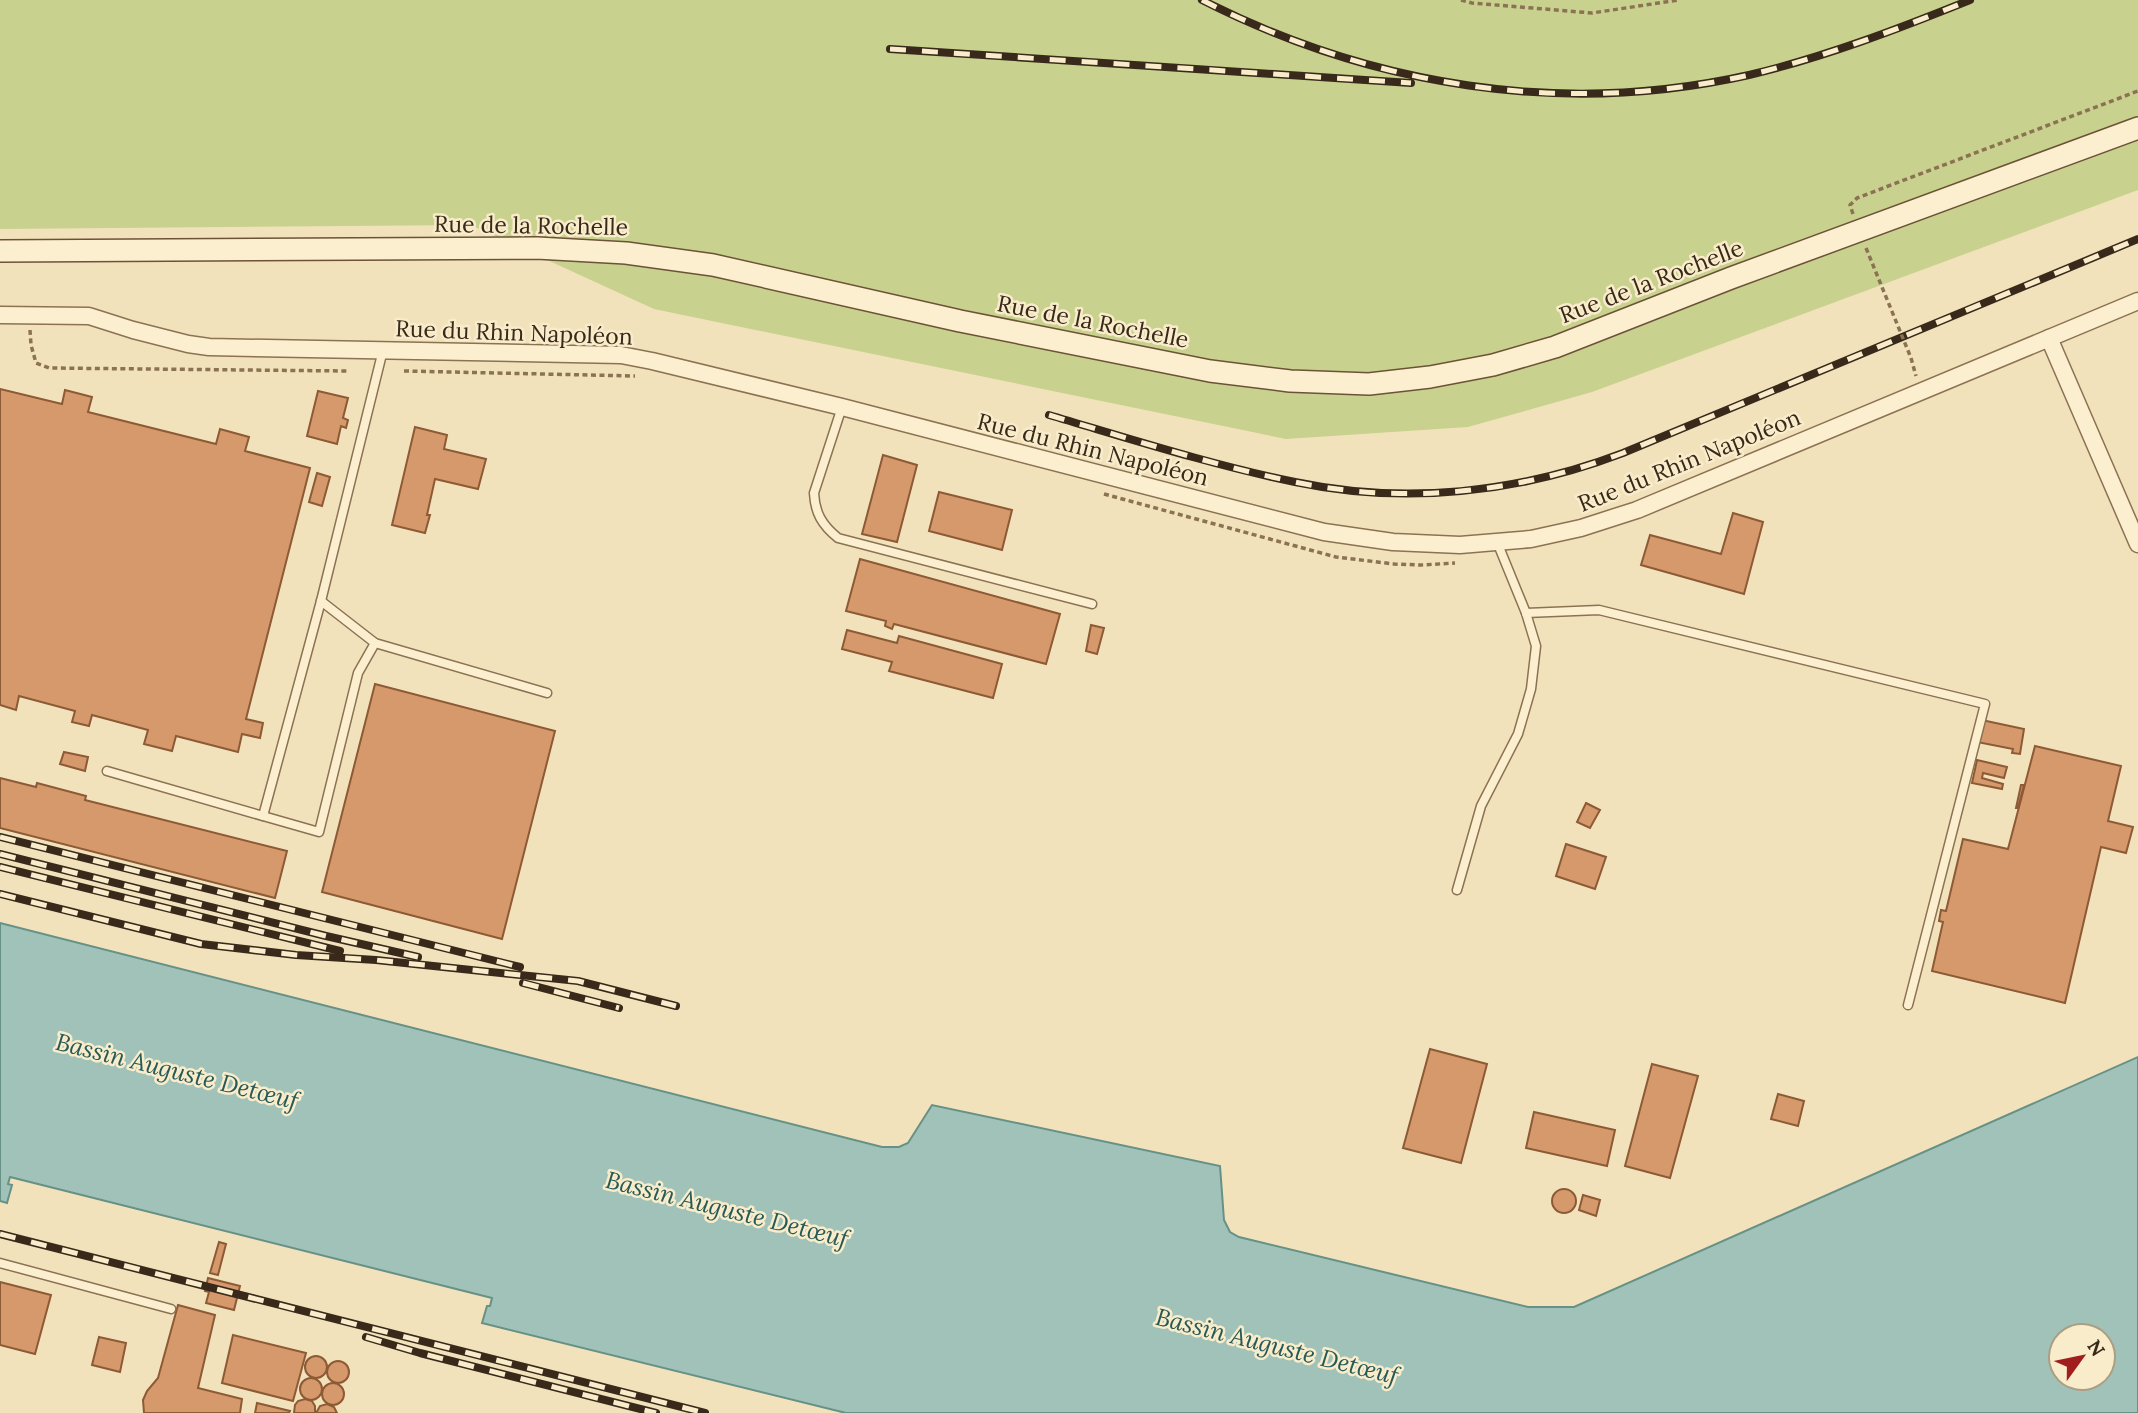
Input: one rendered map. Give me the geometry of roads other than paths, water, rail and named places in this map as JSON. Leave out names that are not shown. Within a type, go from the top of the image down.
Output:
[{"type":"main road","name":"Rue de la Rochelle","points":[[0,251],[537,248],[626,253],[713,265],[960,321],[1210,371],[1290,381],[1369,384],[1430,377],[1493,365],[1555,346],[1744,273],[2138,128]]},
{"type":"street","name":"Rue du Rhin Napoléon","points":[[0,315],[89,316],[188,344],[209,347],[621,355],[652,360],[842,407],[1324,532],[1393,542],[1460,545],[1531,538],[1581,528],[1637,510],[2138,301]]},
{"type":"street","points":[[2049,338],[2138,544]]},
{"type":"lane","points":[[263,816],[321,601],[383,350]]},
{"type":"lane","points":[[842,407],[814,493],[814,506],[820,520],[838,538],[1092,604]]},
{"type":"lane","points":[[1457,890],[1482,806],[1518,734],[1531,689],[1536,646],[1526,613],[1497,542]]},
{"type":"lane","points":[[321,601],[375,643],[547,692]]},
{"type":"lane","points":[[1526,613],[1599,610],[1985,704],[1908,1005]]},
{"type":"lane","points":[[107,771],[319,832],[358,673],[375,643]]},
{"type":"lane","points":[[0,1263],[172,1309]]},
{"type":"water","name":"Bassin Auguste Detœuf","points":[[0,923],[882,1147],[899,1147],[908,1143],[932,1105],[1220,1166],[1224,1220],[1230,1232],[1239,1237],[1528,1307],[1574,1307],[2138,1057],[2138,1413],[846,1413],[482,1323],[492,1298],[10,1177],[8,1184],[12,1185],[7,1203],[0,1201]]},
{"type":"railway","points":[[1202,0],[1266,30],[1332,54],[1400,73],[1469,86],[1538,92],[1608,93],[1679,87],[1777,68],[1861,42],[1970,0]]},
{"type":"railway","points":[[890,49],[1411,83]]},
{"type":"railway","points":[[1049,415],[1233,468],[1336,489],[1419,493],[1502,486],[1543,478],[1623,453],[2138,239]]},
{"type":"railway","points":[[0,837],[520,967]]},
{"type":"railway","points":[[0,854],[418,957]]},
{"type":"railway","points":[[0,867],[340,951]]},
{"type":"railway","points":[[0,894],[201,944],[578,981],[676,1006]]},
{"type":"railway","points":[[523,983],[619,1008]]},
{"type":"railway","points":[[0,1234],[705,1413]]},
{"type":"railway","points":[[366,1337],[656,1413]]}]
